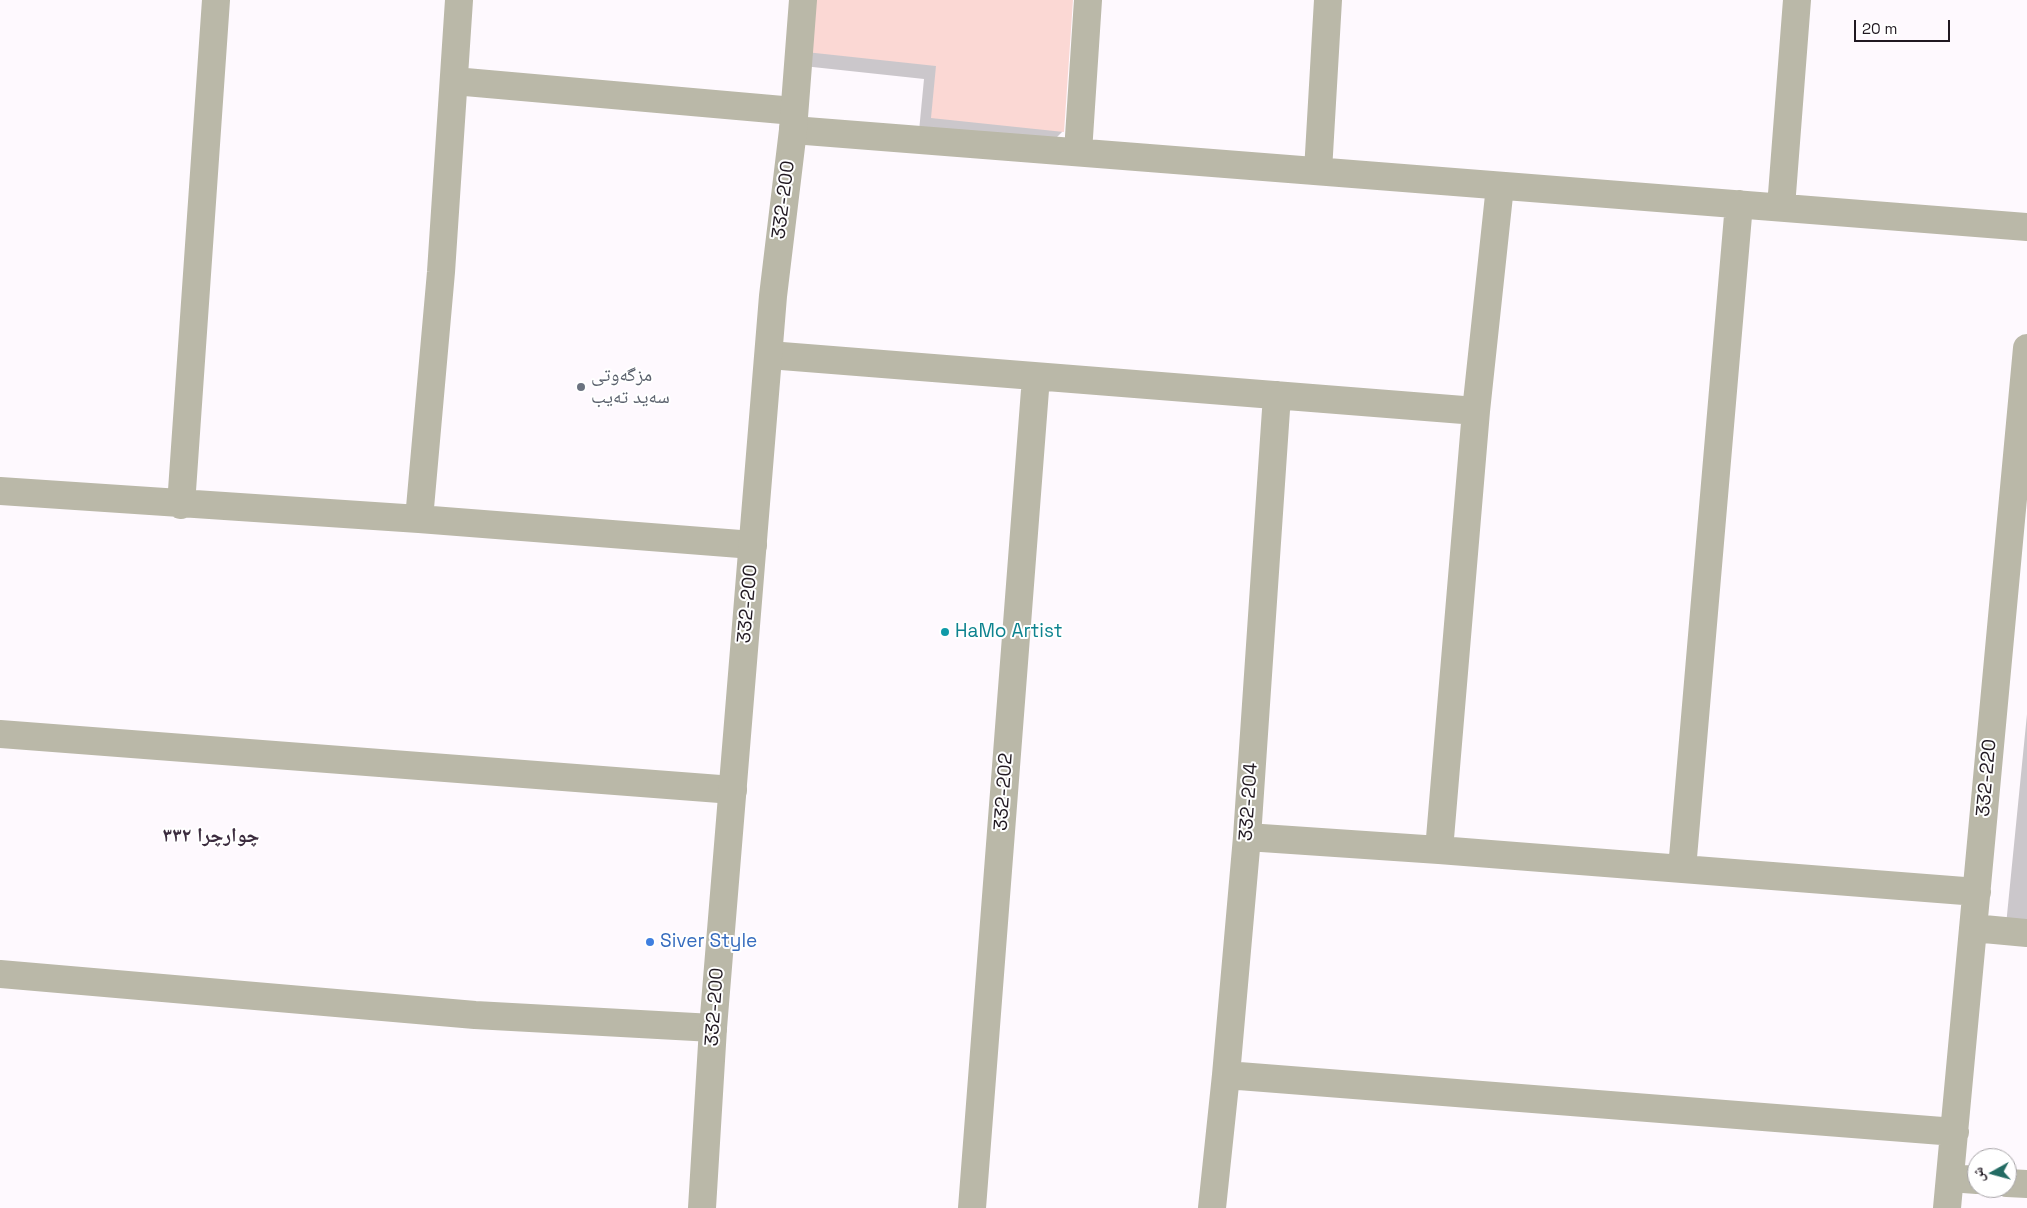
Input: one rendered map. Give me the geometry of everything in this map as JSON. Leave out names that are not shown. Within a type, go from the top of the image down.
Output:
[{"type":"street","points":[[181,505],[216,0]]},
{"type":"street","points":[[419,519],[441,272],[459,0]]},
{"type":"street","name":"332-200","points":[[702,1208],[714,1028],[773,296],[793,120],[803,0]]},
{"type":"street","points":[[1078,152],[1088,0]]},
{"type":"street","points":[[1318,171],[1328,0]]},
{"type":"street","points":[[1782,207],[1797,0]]},
{"type":"street","points":[[454,81],[1078,152],[2027,227]]},
{"type":"street","points":[[1439,850],[1476,411],[1500,186]]},
{"type":"street","points":[[1682,869],[1739,204]]},
{"type":"street","name":"332-220","points":[[1947,1208],[1973,928],[2018,549],[2027,348]]},
{"type":"street","points":[[769,355],[1476,411]]},
{"type":"street","name":"332-202","points":[[972,1208],[1036,377]]},
{"type":"street","name":"332-204","points":[[1212,1208],[1226,1076],[1247,837],[1278,395]]},
{"type":"street","points":[[0,491],[181,505],[419,519],[753,545]]},
{"type":"street","points":[[0,734],[733,790]]},
{"type":"street","points":[[1247,837],[1977,892]]},
{"type":"street","points":[[1973,928],[2027,933]]},
{"type":"street","points":[[0,974],[475,1014],[714,1028]]},
{"type":"street","points":[[1226,1076],[1955,1132]]},
{"type":"street","points":[[1950,1178],[1967,1179]]},
{"type":"building","points":[[811,0],[1073,0],[1064,132],[931,118],[936,66],[806,52]]},
{"type":"place","name":"مزگەوتی سەید تەیب","points":[[581,387]]},
{"type":"place","name":"HaMo Artist","points":[[945,632]]},
{"type":"place","name":"Siver Style","points":[[650,942]]},
{"type":"district","name":"چوارچرا ٣٣٢","points":[[211,837]]}]
